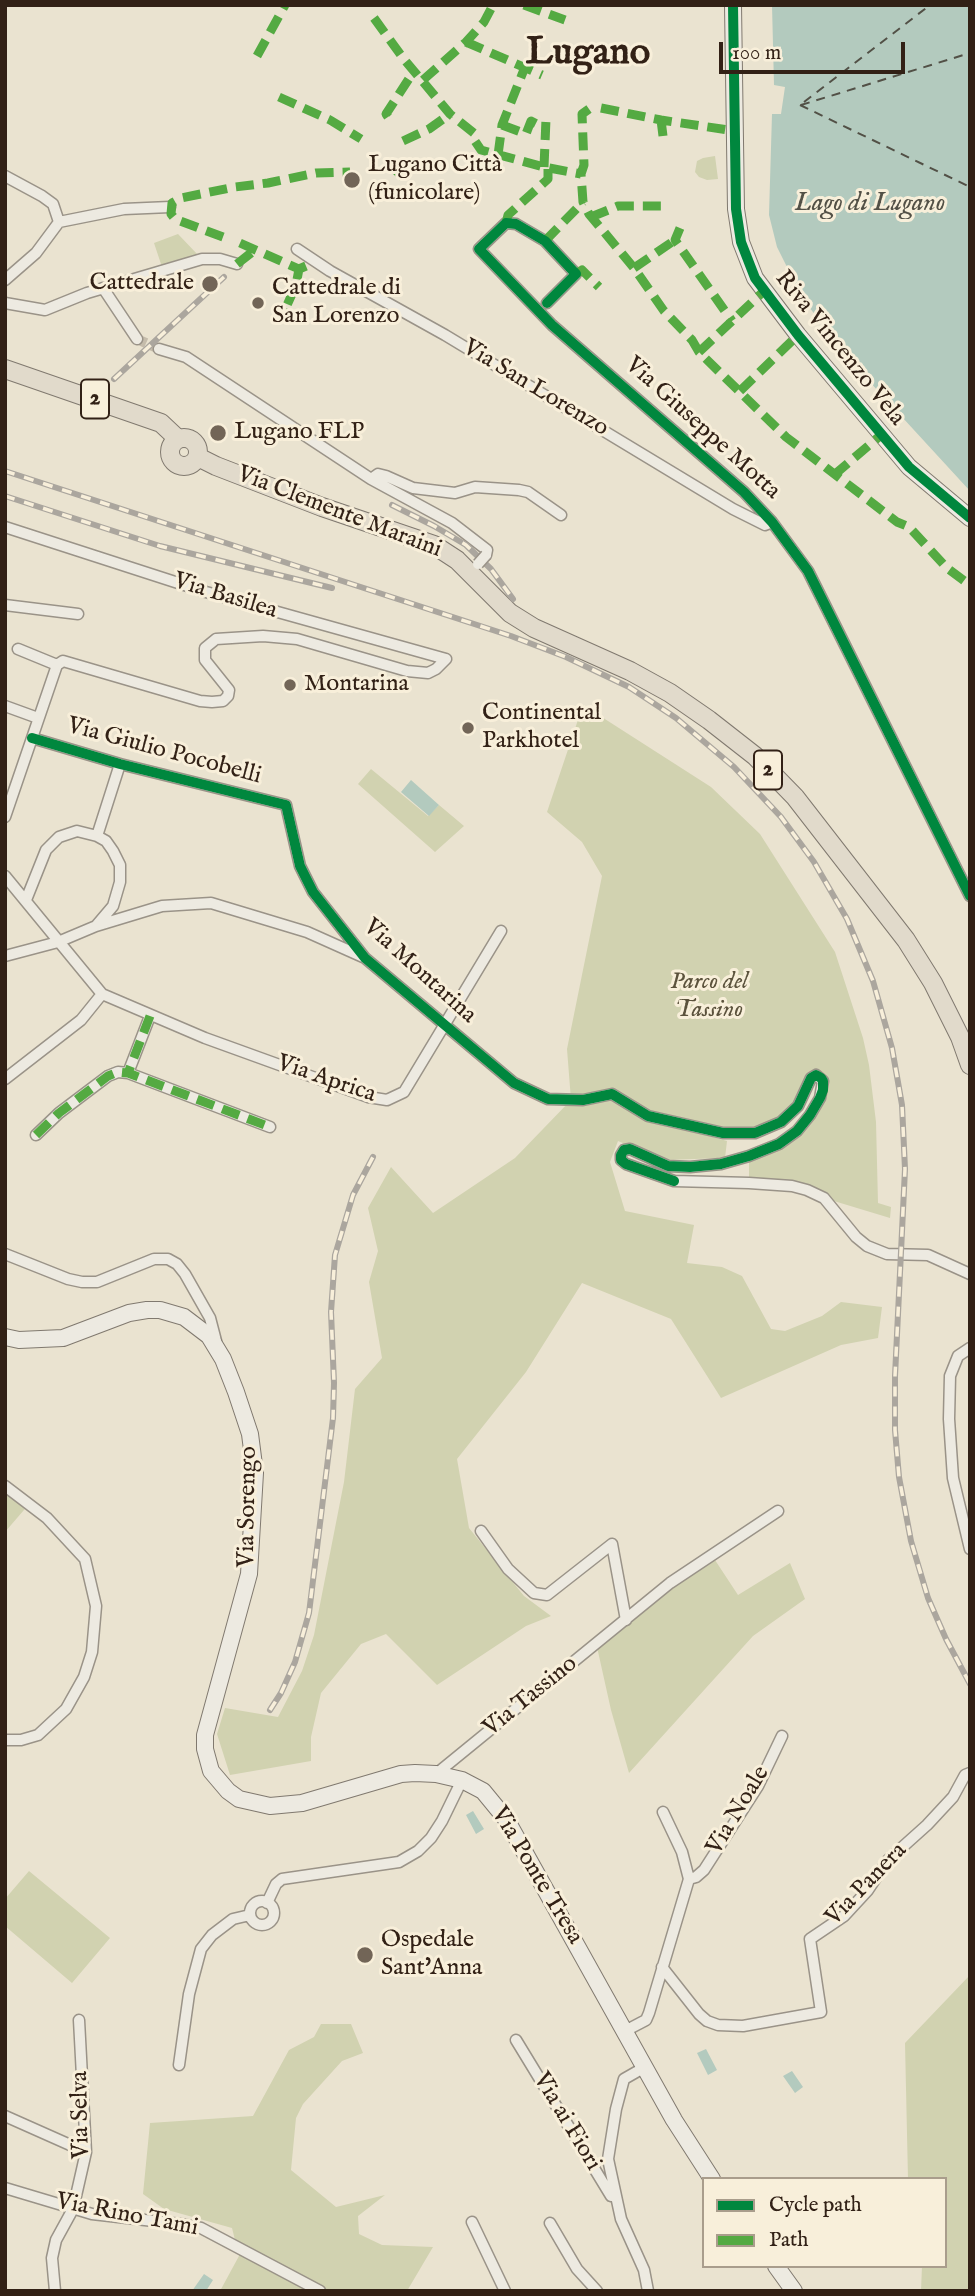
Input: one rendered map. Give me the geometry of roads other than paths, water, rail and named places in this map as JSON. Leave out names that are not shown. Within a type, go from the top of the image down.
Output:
[{"type":"main road","name":"Riva Vincenzo Vela","points":[[733,5],[736,209],[741,242],[751,268],[773,302],[881,435],[929,486],[970,518]]},
{"type":"main road","name":"Via Clemente Maraini","points":[[5,369],[161,423],[178,439],[172,444],[170,452],[174,463],[190,466],[198,457],[330,509],[422,540],[447,552],[474,568],[510,613],[534,628],[630,671],[709,720],[755,756],[796,797],[906,940],[964,1033],[970,1065]]},
{"type":"main road","name":"Via Sorengo","points":[[5,1337],[19,1340],[63,1338],[130,1313],[160,1310],[192,1322],[209,1336],[218,1348],[250,1434],[254,1473],[249,1574],[228,1649]]},
{"type":"main road","name":"Via Ponte Tresa","points":[[228,1649],[209,1717],[205,1749],[216,1779],[239,1798],[254,1804],[285,1806],[401,1774],[436,1774],[462,1780],[483,1791],[506,1819],[674,2120],[711,2177]]},
{"type":"main road","points":[[777,2268],[794,2291]]},
{"type":"street","points":[[5,176],[53,204],[59,222]]},
{"type":"street","points":[[5,280],[36,253],[59,222],[124,209],[170,207]]},
{"type":"street","name":"Via Giuseppe Motta","points":[[547,303],[576,274],[545,241],[516,224],[506,223],[479,249],[548,321],[744,492],[772,522],[808,571],[970,896]]},
{"type":"street","name":"Via San Lorenzo","points":[[297,249],[733,509],[765,525],[772,522]]},
{"type":"street","points":[[5,303],[45,310],[203,256],[237,264]]},
{"type":"street","points":[[103,288],[137,339]]},
{"type":"street","points":[[159,349],[186,357],[371,478],[452,523],[487,550],[486,555],[474,568]]},
{"type":"street","points":[[371,478],[377,474],[413,488],[455,493],[475,487],[519,490],[528,492],[561,515]]},
{"type":"street","name":"Via Basilea","points":[[5,527],[206,592],[446,659],[428,673],[407,671],[297,639],[263,636],[216,639],[205,648],[205,660],[229,690],[223,701],[200,701],[63,661],[57,665]]},
{"type":"street","points":[[5,605],[78,614]]},
{"type":"street","points":[[5,817],[57,665],[18,649]]},
{"type":"street","points":[[5,706],[38,718]]},
{"type":"street","name":"Via Giulio Pocobelli","points":[[32,738],[120,764],[286,805]]},
{"type":"street","points":[[97,836],[120,764]]},
{"type":"street","name":"Via Montarina","points":[[286,805],[300,866],[313,892],[365,957],[514,1083],[548,1099],[583,1100],[612,1094],[648,1116],[723,1133],[755,1133],[781,1122],[798,1106],[811,1077],[821,1077],[823,1090],[810,1115],[796,1131],[779,1144],[721,1164],[690,1167],[667,1166],[630,1149],[624,1150],[621,1155],[621,1160],[626,1164],[674,1181],[748,1183],[792,1186],[807,1190],[824,1198],[856,1237],[867,1246],[887,1254],[928,1255],[970,1274]]},
{"type":"street","points":[[26,900],[46,850],[59,837],[77,831],[97,836],[106,841],[113,851],[120,865],[121,882],[113,906],[96,926]]},
{"type":"street","points":[[5,876],[102,994],[82,1020],[5,1079]]},
{"type":"street","points":[[5,956],[58,942],[96,926],[162,906],[211,903],[307,932],[365,957]]},
{"type":"street","name":"Via Aprica","points":[[102,994],[150,1016],[368,1097],[387,1100],[404,1092],[500,931]]},
{"type":"street","points":[[128,1073],[150,1016]]},
{"type":"street","points":[[36,1135],[59,1113],[108,1076],[118,1072],[128,1073],[270,1127]]},
{"type":"street","points":[[5,1254],[82,1282],[97,1282],[154,1259],[169,1259],[185,1274],[204,1307],[218,1348]]},
{"type":"street","points":[[970,1348],[958,1356],[950,1376],[949,1419],[953,1478],[970,1549]]},
{"type":"street","points":[[5,1486],[47,1518],[85,1559],[96,1606],[94,1638],[84,1677],[66,1709],[38,1735],[21,1740],[5,1740]]},
{"type":"street","name":"Via Tassino","points":[[436,1774],[681,1576],[778,1511]]},
{"type":"street","points":[[481,1531],[508,1569],[534,1593],[547,1595],[612,1544],[625,1620]]},
{"type":"street","name":"Via Noale","points":[[689,1879],[704,1870],[758,1786],[782,1736]]},
{"type":"street","name":"Via Panera","points":[[662,1967],[699,2014],[718,2025],[743,2026],[821,2012],[810,1939],[844,1916],[868,1890],[888,1860],[927,1825],[953,1797],[965,1775],[970,1773]]},
{"type":"street","points":[[267,1903],[276,1884],[282,1879],[399,1861],[418,1851],[442,1821],[462,1780]]},
{"type":"street","name":"Via Noale","points":[[625,2031],[646,2020],[689,1879],[682,1852],[663,1812]]},
{"type":"street","points":[[260,1902],[267,1903],[273,1912],[268,1923],[258,1924],[250,1915],[253,1905],[260,1902]]},
{"type":"street","points":[[179,2065],[189,1994],[201,1949],[212,1935],[233,1919],[250,1915]]},
{"type":"street","name":"Via Selva","points":[[55,2291],[52,2258],[56,2240],[73,2209],[86,2152],[79,2020]]},
{"type":"street","name":"Via ai Fiori","points":[[516,2040],[617,2205]]},
{"type":"street","points":[[645,2067],[624,2080],[608,2159],[621,2219],[644,2270],[648,2291]]},
{"type":"street","points":[[5,2116],[86,2152]]},
{"type":"street","name":"Via Rino Tami","points":[[5,2188],[92,2214],[201,2228],[320,2291]]},
{"type":"street","points":[[472,2222],[505,2291]]},
{"type":"street","points":[[551,2223],[577,2269],[597,2291]]},
{"type":"water","name":"Lago di Lugano","points":[[772,5],[970,5],[970,491],[868,380],[804,301],[777,247],[769,215],[772,114],[781,114],[785,87],[774,85]]},
{"type":"water","points":[[411,780],[439,805],[429,816],[401,792]]},
{"type":"water","points":[[473,1811],[484,1829],[476,1834],[466,1815]]},
{"type":"water","points":[[706,2049],[717,2070],[708,2075],[697,2053]]},
{"type":"water","points":[[792,2071],[803,2087],[795,2093],[783,2076]]},
{"type":"water","points":[[204,2274],[213,2280],[206,2291],[192,2291]]},
{"type":"tunnel","points":[[137,339],[159,349]]},
{"type":"railway","points":[[114,379],[224,277]]},
{"type":"railway","points":[[5,471],[511,636],[566,657],[629,687],[676,718],[734,767],[781,817],[814,862],[847,919],[873,981],[892,1048],[902,1105],[905,1169],[895,1376],[895,1430],[899,1477],[911,1541],[928,1598],[970,1684]]},
{"type":"railway","points":[[5,496],[160,546],[332,588]]},
{"type":"railway","points":[[392,505],[466,545],[491,569],[513,599]]},
{"type":"railway","points":[[270,1710],[295,1662],[309,1613],[333,1418],[331,1312],[335,1255],[353,1195],[373,1157]]},
{"type":"place","name":"Lugano Città (funicolare)","points":[[352,180]]},
{"type":"place","name":"Cattedrale","points":[[210,284]]},
{"type":"place","name":"Cattedrale di San Lorenzo","points":[[258,303]]},
{"type":"place","name":"Lugano FLP","points":[[218,433]]},
{"type":"place","name":"Montarina","points":[[290,685]]},
{"type":"place","name":"Continental Parkhotel","points":[[468,728]]},
{"type":"place","name":"Ospedale Sant'Anna","points":[[365,1955]]},
{"type":"district","name":"Lugano","points":[[588,55]]},
{"type":"park label","name":"Parco del Tassino","points":[[709,997]]}]
